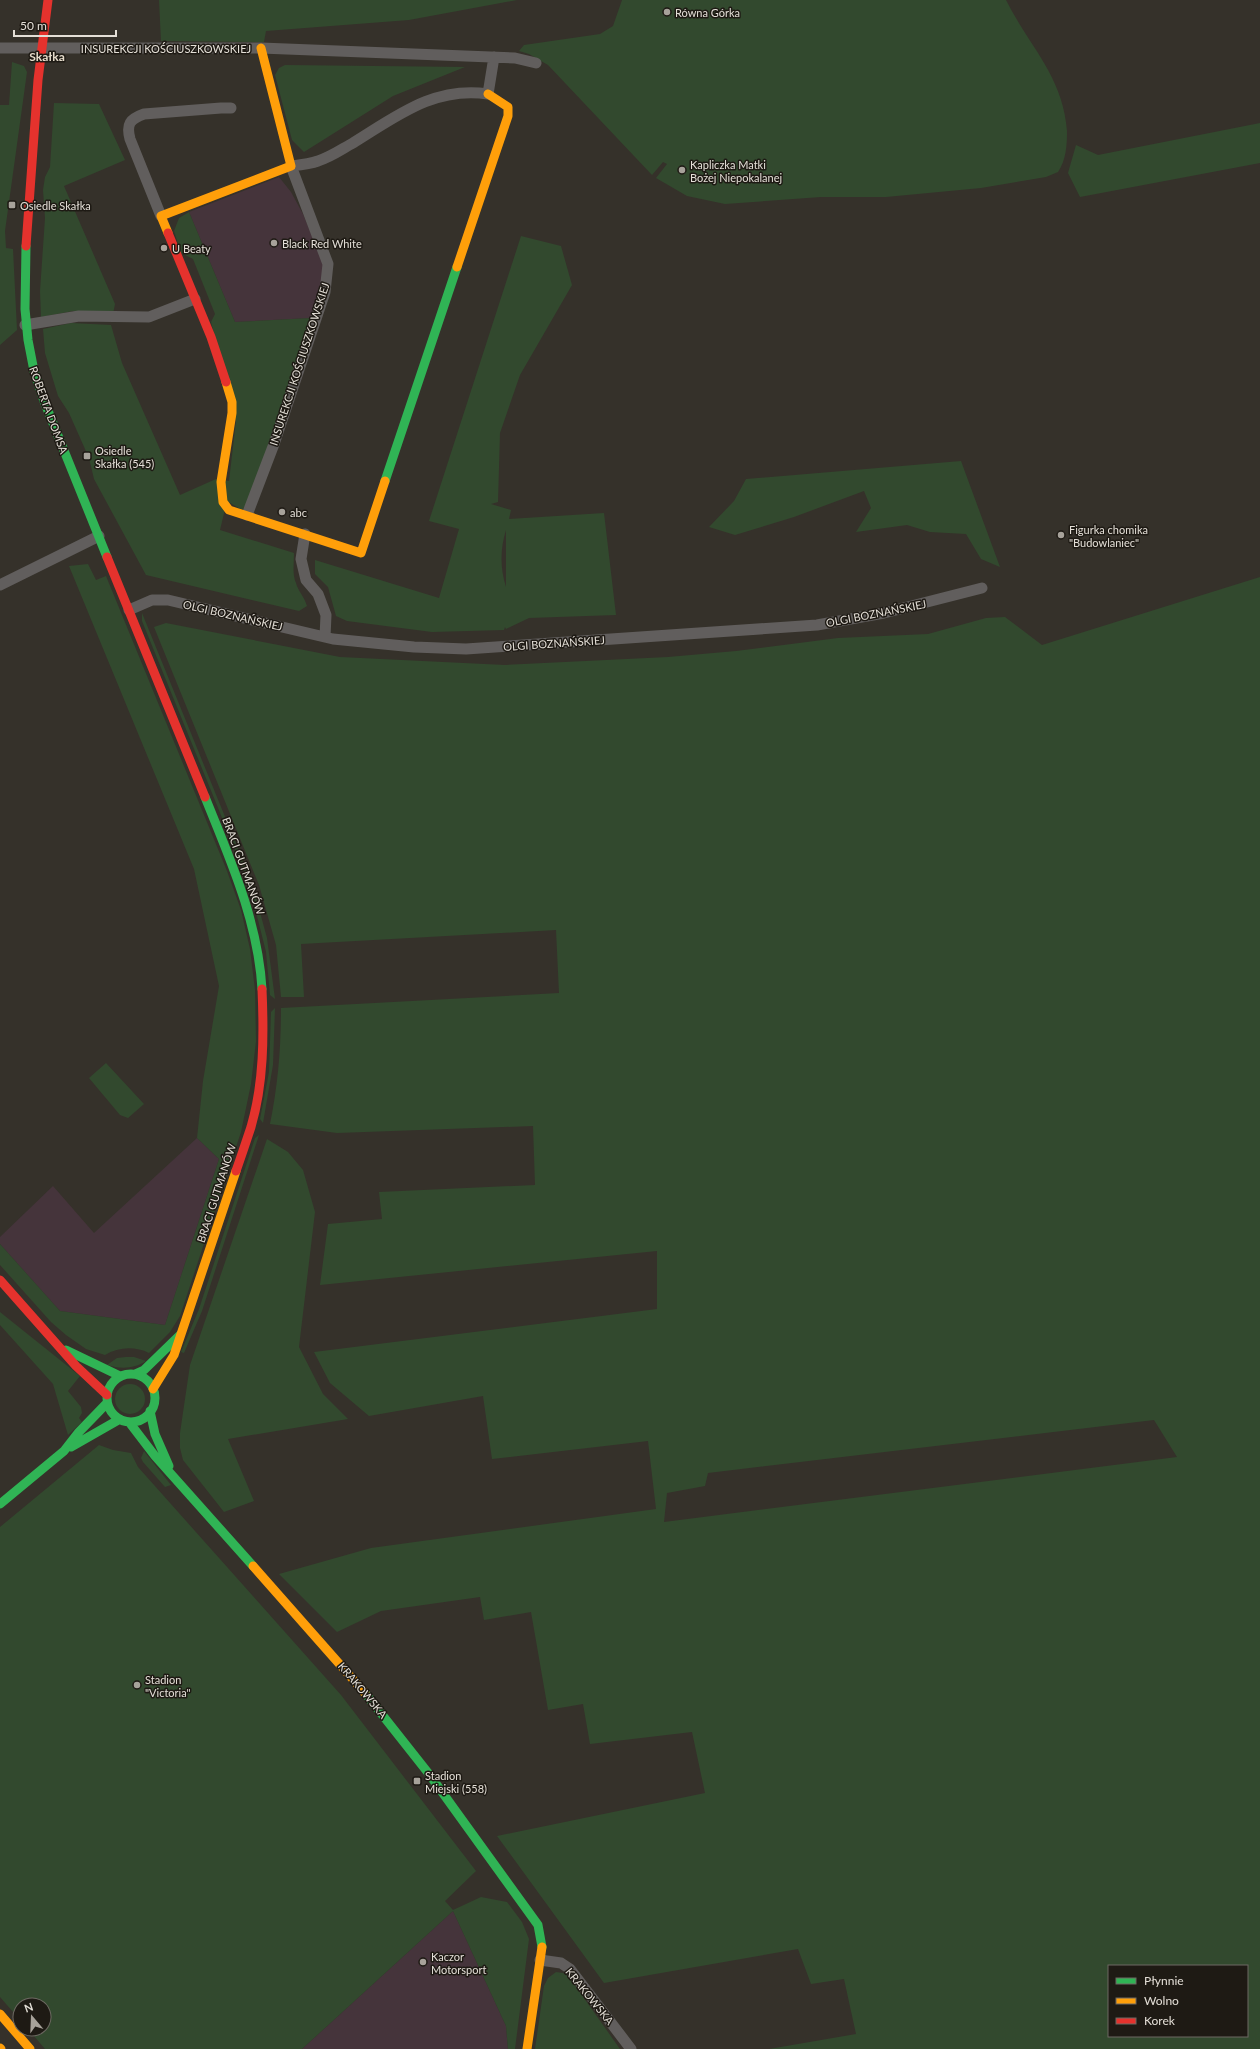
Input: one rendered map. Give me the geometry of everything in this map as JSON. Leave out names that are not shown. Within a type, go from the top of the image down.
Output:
[{"type":"street","name":"ROBERTA DOMSA","points":[[48,0],[40,48],[23,310],[34,373],[99,536]]},
{"type":"street","name":"INSUREKCJI KOŚCIUSZKOWSKIEJ","points":[[0,48],[261,48],[494,57],[524,59],[536,63]]},
{"type":"street","name":"INSUREKCJI KOŚCIUSZKOWSKIEJ","points":[[247,515],[274,444],[320,306],[328,274],[327,259],[291,166],[261,48]]},
{"type":"street","points":[[488,94],[494,57]]},
{"type":"street","points":[[161,216],[291,166],[318,161],[335,154],[419,103],[459,92],[488,94],[508,107],[508,116],[361,552],[229,510],[223,502],[221,482],[232,413],[232,402],[195,298],[161,216],[130,139],[128,123],[134,118],[144,114],[231,108]]},
{"type":"street","points":[[25,326],[79,316],[149,317],[195,298]]},
{"type":"street","points":[[305,534],[301,560],[306,580],[318,594],[326,615],[325,637]]},
{"type":"street","points":[[0,585],[99,536]]},
{"type":"street","name":"BRACI GUTMANÓW","points":[[99,536],[240,884],[254,931],[263,989],[262,1054],[251,1126],[174,1355],[157,1380],[153,1389]]},
{"type":"street","name":"OLGI BOZNAŃSKIEJ","points":[[129,610],[152,600],[168,600],[325,637],[388,645],[466,649],[801,626],[884,613],[982,588]]},
{"type":"street","points":[[0,1280],[107,1399],[114,1415],[125,1421]]},
{"type":"street","name":"BRACI GUTMANÓW","points":[[135,1374],[144,1370],[181,1334]]},
{"type":"street","points":[[61,1348],[120,1376]]},
{"type":"street","points":[[0,1504],[64,1450],[107,1399],[111,1383],[120,1376],[135,1374],[146,1379],[153,1389],[155,1397],[150,1411],[141,1419],[125,1421],[64,1450]]},
{"type":"street","name":"KRAKOWSKA","points":[[150,1411],[155,1434],[171,1472]]},
{"type":"street","name":"KRAKOWSKA","points":[[125,1421],[384,1715],[536,1922],[542,1939],[528,2049]]},
{"type":"street","name":"KRAKOWSKA","points":[[540,1960],[561,1963],[570,1969],[631,2049]]},
{"type":"street","points":[[0,2014],[30,2049]]},
{"type":"shaded area","points":[[279,177],[291,192],[303,214],[324,264],[324,275],[311,318],[235,322],[189,212]]},
{"type":"shaded area","points":[[197,1138],[219,1159],[165,1325],[60,1311],[0,1244],[0,1237],[53,1186],[94,1233]]},
{"type":"shaded area","points":[[453,1911],[506,2026],[508,2049],[302,2049]]},
{"type":"green space","points":[[159,0],[517,0],[409,20],[266,31],[264,42],[161,41]]},
{"type":"green space","points":[[622,0],[1006,0],[1015,17],[1044,62],[1059,94],[1064,111],[1067,131],[1063,163],[1058,172],[1046,177],[981,188],[886,197],[821,197],[725,204],[687,196],[656,178],[667,164],[663,162],[652,175],[548,65],[529,54],[519,51],[524,45],[600,34],[613,26]]},
{"type":"green space","points":[[12,62],[24,66],[27,72],[5,231],[6,248],[13,249],[17,330],[0,345],[0,105],[9,105]]},
{"type":"green space","points":[[285,65],[465,67],[393,96],[304,152],[292,140],[275,75],[279,68]]},
{"type":"green space","points":[[54,103],[99,104],[125,160],[64,186],[115,304],[113,314],[73,311],[41,317],[40,291],[45,218],[43,190],[45,177],[50,167]]},
{"type":"green space","points":[[1260,123],[1260,163],[1080,197],[1068,173],[1076,145],[1098,155]]},
{"type":"green space","points":[[189,212],[235,322],[311,318],[249,502],[242,510],[227,501],[220,530],[294,553],[295,580],[307,606],[299,611],[146,575],[94,479],[89,458],[69,413],[58,396],[45,353],[43,329],[71,323],[111,325],[122,363],[180,495],[216,479],[229,481],[236,421],[211,322],[215,314],[193,259],[181,253],[174,231],[179,218]]},
{"type":"green space","points":[[521,236],[561,246],[572,285],[520,375],[500,433],[498,502],[491,504],[511,510],[509,519],[604,513],[616,615],[529,618],[506,629],[505,627],[504,630],[432,632],[347,621],[336,616],[328,587],[315,574],[315,560],[439,598],[459,529],[429,521]],"holes":[[[506,530],[506,587],[502,558]]]},
{"type":"green space","points":[[961,461],[1000,567],[981,559],[966,534],[930,532],[907,525],[856,532],[871,508],[864,491],[794,517],[735,535],[709,527],[734,501],[746,479]]},
{"type":"green space","points":[[88,564],[96,580],[106,576],[227,871],[241,910],[250,949],[255,990],[256,1041],[251,1084],[241,1132],[180,1316],[170,1332],[149,1353],[138,1349],[127,1348],[115,1350],[105,1355],[86,1349],[51,1322],[0,1265],[0,1244],[60,1311],[165,1325],[219,1159],[197,1138],[203,1081],[219,986],[194,869],[69,566]]},
{"type":"green space","points":[[1260,577],[1260,2049],[769,2049],[856,2034],[844,1979],[811,1984],[798,1949],[604,1983],[497,1836],[705,1793],[692,1732],[590,1744],[583,1704],[548,1710],[531,1612],[484,1620],[480,1597],[381,1611],[337,1632],[279,1574],[371,1548],[656,1509],[648,1441],[492,1459],[483,1396],[369,1416],[330,1383],[314,1352],[657,1309],[657,1251],[320,1285],[328,1224],[382,1219],[379,1192],[535,1185],[533,1126],[337,1133],[270,1124],[278,1066],[281,1008],[559,993],[556,930],[301,944],[304,997],[281,997],[276,945],[259,885],[154,627],[166,623],[340,657],[505,665],[668,657],[736,651],[838,638],[928,634],[986,618],[1005,617],[1042,645]],"holes":[[[1154,1420],[1177,1457],[664,1522],[667,1493],[705,1486],[708,1473]]]},
{"type":"green space","points":[[142,613],[252,883],[267,938],[275,999],[270,995],[266,952],[249,884],[142,621]]},
{"type":"green space","points":[[275,1008],[273,1065],[263,1123],[260,1119],[269,1072],[271,1012]]},
{"type":"green space","points":[[106,1063],[144,1104],[128,1118],[120,1115],[89,1078]]},
{"type":"green space","points":[[259,1135],[202,1311],[184,1353],[181,1352],[199,1309],[255,1138]]},
{"type":"green space","points":[[267,1139],[288,1152],[303,1170],[315,1212],[299,1347],[323,1394],[348,1419],[228,1439],[254,1501],[224,1512],[183,1460],[180,1448],[180,1433],[190,1365]]},
{"type":"green space","points":[[0,1312],[80,1376],[68,1391],[81,1407],[82,1413],[79,1418],[82,1422],[68,1435],[53,1384],[0,1325]]},
{"type":"green space","points":[[134,1357],[146,1361],[137,1366],[127,1368],[107,1365],[117,1358]]},
{"type":"green space","points":[[130,1384],[140,1389],[145,1399],[140,1409],[130,1414],[120,1409],[115,1399],[120,1389]]},
{"type":"green space","name":"Stadion \"Victoria\"","points":[[99,1445],[113,1450],[131,1453],[138,1467],[341,1695],[476,1871],[445,1901],[453,1910],[481,1897],[507,1902],[522,1922],[529,1939],[515,2049],[508,2049],[506,2026],[453,1911],[302,2049],[45,2049],[35,2037],[52,2037],[52,1997],[12,1997],[12,2011],[0,1997],[0,1527]]},
{"type":"green space","points":[[144,1451],[171,1485],[165,1487],[143,1462],[141,1458]]},
{"type":"green space","points":[[556,1972],[563,1973],[569,1977],[620,2049],[535,2049],[544,1986],[548,1978]]},
{"type":"traffic: fast","points":[[26,246],[25,309],[28,340],[34,371],[44,401],[107,557]]},
{"type":"traffic: fast","points":[[385,481],[457,267]]},
{"type":"traffic: fast","points":[[205,797],[233,867],[249,915],[255,939],[262,989]]},
{"type":"traffic: fast","points":[[135,1374],[144,1370],[180,1335]]},
{"type":"traffic: fast","points":[[66,1350],[120,1376]]},
{"type":"traffic: fast","points":[[131,1374],[140,1376],[148,1381],[153,1389],[155,1398],[153,1407],[148,1415],[140,1420],[131,1422],[122,1420],[114,1415],[109,1407],[107,1398],[109,1389],[114,1381],[122,1376],[131,1374]]},
{"type":"traffic: fast","points":[[0,1504],[64,1451],[78,1433],[107,1403]]},
{"type":"traffic: fast","points":[[150,1411],[155,1434],[169,1466]]},
{"type":"traffic: fast","points":[[71,1447],[120,1419]]},
{"type":"traffic: fast","points":[[129,1422],[155,1456],[253,1566]]},
{"type":"traffic: fast","points":[[365,1693],[429,1774],[538,1925],[542,1947]]},
{"type":"traffic: slow","points":[[168,233],[161,216],[291,166],[261,48]]},
{"type":"traffic: slow","points":[[457,267],[508,116],[508,107],[488,94]]},
{"type":"traffic: slow","points":[[226,382],[232,402],[232,413],[221,482],[223,502],[229,510],[361,553],[385,481]]},
{"type":"traffic: slow","points":[[153,1389],[174,1355],[236,1171]]},
{"type":"traffic: slow","points":[[253,1566],[365,1693]]},
{"type":"traffic: slow","points":[[527,2049],[542,1947]]},
{"type":"traffic: slow","points":[[0,2014],[30,2049]]},
{"type":"traffic: jam","points":[[26,246],[38,80],[48,0]]},
{"type":"traffic: jam","points":[[168,233],[211,337],[226,382]]},
{"type":"traffic: jam","points":[[107,557],[205,797]]},
{"type":"traffic: jam","points":[[236,1171],[251,1127],[261,1076],[263,1041],[262,989]]},
{"type":"traffic: jam","points":[[0,1280],[76,1366],[107,1395]]},
{"type":"place","name":"Równa Górka","points":[[667,12]]},
{"type":"place","name":"Kapliczka Matki Bożej Niepokalanej","points":[[682,170]]},
{"type":"place","name":"Osiedle Skałka","points":[[12,205]]},
{"type":"place","name":"Black Red White","points":[[274,243]]},
{"type":"place","name":"U Beaty","points":[[164,248]]},
{"type":"place","name":"Osiedle Skałka (545)","points":[[87,456]]},
{"type":"place","name":"abc","points":[[282,512]]},
{"type":"place","name":"Figurka chomika \"Budowlaniec\"","points":[[1061,535]]},
{"type":"place","name":"Stadion \"Victoria\"","points":[[137,1685]]},
{"type":"place","name":"Stadion Miejski (558)","points":[[417,1781]]},
{"type":"place","name":"Kaczor Motorsport","points":[[423,1962]]},
{"type":"district","name":"Skałka","points":[[47,56]]}]
